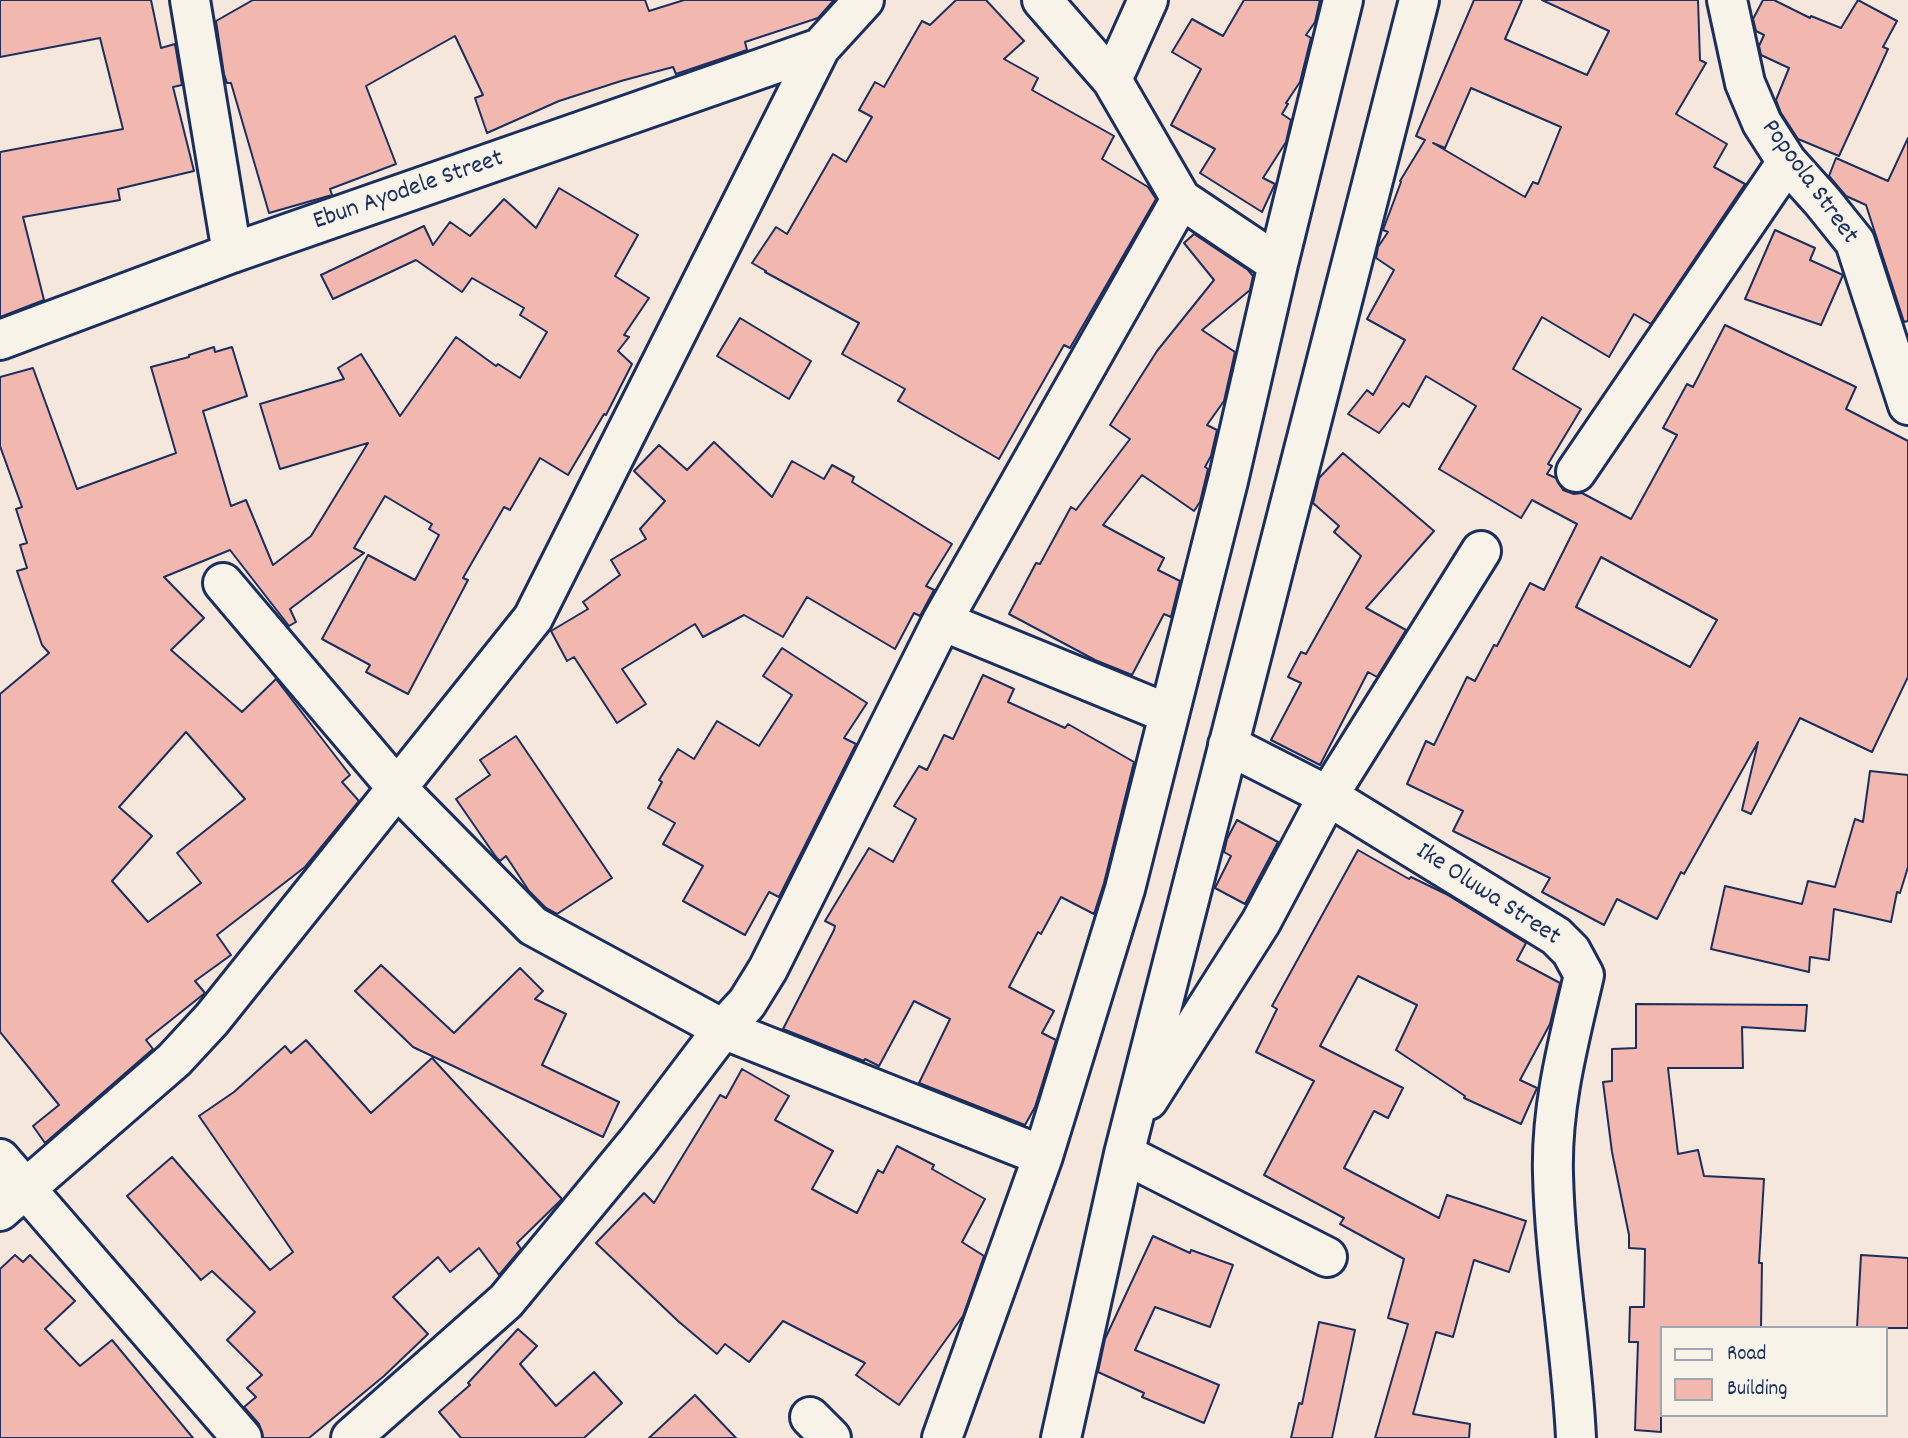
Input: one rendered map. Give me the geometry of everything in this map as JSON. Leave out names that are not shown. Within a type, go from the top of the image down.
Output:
[{"type":"street","points":[[190,0],[232,253]]},
{"type":"street","points":[[13,1200],[174,1060],[212,1019],[533,618],[820,48],[863,0]]},
{"type":"street","points":[[1042,0],[1112,80],[1181,199],[1278,264]]},
{"type":"street","points":[[1112,80],[1148,0]]},
{"type":"street","points":[[942,1438],[1043,1156],[1125,889],[1228,481],[1343,0]]},
{"type":"street","points":[[1061,1438],[1127,1142],[1419,0]]},
{"type":"street","name":"Popoola Street","points":[[1727,0],[1745,83],[1762,123],[1787,162],[1855,242],[1908,405]]},
{"type":"street","name":"Ebun Ayodele Street","points":[[0,340],[232,253],[820,48]]},
{"type":"street","points":[[1576,472],[1787,162]]},
{"type":"street","points":[[351,1438],[506,1301],[639,1140],[723,1029],[747,1003],[768,969],[942,621],[1181,199]]},
{"type":"street","points":[[1127,1142],[1261,922],[1328,796],[1481,551]]},
{"type":"street","points":[[223,583],[397,788],[533,926],[723,1029],[1043,1156]]},
{"type":"street","points":[[942,621],[1169,715]]},
{"type":"street","name":"Ike Oluwa Street","points":[[1228,745],[1328,796],[1556,936],[1571,951],[1584,975],[1562,1072],[1553,1171],[1576,1438]]},
{"type":"street","points":[[1127,1142],[1327,1257]]},
{"type":"street","points":[[0,1159],[13,1200],[242,1438]]},
{"type":"building","points":[[0,0],[151,0],[161,48],[175,44],[182,85],[173,87],[194,171],[118,189],[120,200],[23,217],[44,300],[0,317],[0,152],[123,129],[100,38],[0,57]]},
{"type":"building","points":[[253,0],[645,0],[649,11],[684,0],[834,0],[818,18],[745,42],[747,50],[676,74],[673,67],[621,81],[559,101],[487,133],[475,98],[483,95],[455,36],[366,86],[396,164],[330,189],[332,195],[269,213],[231,83],[227,83],[224,74],[216,21]]},
{"type":"building","points":[[956,0],[986,0],[1024,41],[1004,59],[1038,78],[1032,90],[1114,136],[1102,159],[1148,187],[1156,199],[1070,348],[1064,345],[999,459],[898,401],[905,389],[842,354],[859,323],[752,263],[776,227],[787,234],[833,154],[846,162],[872,117],[859,110],[875,82],[884,87],[922,21],[930,25]]},
{"type":"building","points":[[1244,0],[1320,0],[1315,22],[1306,35],[1311,38],[1300,82],[1282,114],[1291,120],[1286,142],[1263,178],[1275,184],[1262,212],[1200,173],[1215,149],[1171,125],[1201,69],[1172,52],[1192,19],[1223,36]]},
{"type":"building","points":[[1474,0],[1522,0],[1505,39],[1587,75],[1609,31],[1542,0],[1698,0],[1700,60],[1706,63],[1676,114],[1727,144],[1714,167],[1745,184],[1651,324],[1634,314],[1609,357],[1542,317],[1513,369],[1581,409],[1548,464],[1552,466],[1547,474],[1556,478],[1563,490],[1574,494],[1582,493],[1631,519],[1677,435],[1663,428],[1687,384],[1693,387],[1725,325],[1856,387],[1846,409],[1908,441],[1908,677],[1872,752],[1800,718],[1751,814],[1742,810],[1758,742],[1684,874],[1681,872],[1657,919],[1617,899],[1604,925],[1542,892],[1550,878],[1453,831],[1463,811],[1407,784],[1426,741],[1434,745],[1467,677],[1475,681],[1530,583],[1544,590],[1577,524],[1532,500],[1521,518],[1439,469],[1476,406],[1426,376],[1409,407],[1403,403],[1379,433],[1348,414],[1367,390],[1373,395],[1405,340],[1367,319],[1394,270],[1376,258],[1378,247],[1388,232],[1383,230],[1400,181],[1425,140],[1416,136]],"holes":[[[1471,88],[1561,127],[1538,184],[1533,182],[1525,197],[1433,143],[1445,148]],[[1601,557],[1717,620],[1690,667],[1576,607]]]},
{"type":"building","points":[[1763,0],[1774,0],[1810,18],[1811,16],[1841,28],[1858,0],[1897,21],[1883,47],[1888,49],[1839,156],[1798,139],[1781,113],[1776,100],[1789,68],[1761,55],[1759,46],[1764,35],[1756,31],[1753,19]]},
{"type":"building","points":[[1908,138],[1908,321],[1904,322],[1866,205],[1846,196],[1829,176],[1836,158],[1888,181]]},
{"type":"building","points":[[559,188],[638,235],[615,276],[649,298],[624,335],[629,337],[618,351],[632,364],[606,415],[604,414],[568,475],[540,458],[510,510],[504,507],[463,578],[468,580],[408,694],[366,672],[370,665],[322,639],[368,555],[415,580],[439,535],[429,529],[432,524],[385,496],[354,548],[364,553],[290,609],[296,622],[289,626],[230,550],[164,577],[204,618],[171,650],[242,712],[276,679],[350,775],[342,782],[359,801],[305,867],[217,935],[231,955],[195,981],[205,993],[146,1040],[153,1049],[45,1143],[33,1126],[59,1105],[0,1032],[0,694],[49,653],[42,645],[17,571],[27,568],[20,545],[27,543],[16,509],[22,507],[0,446],[0,377],[33,368],[77,489],[176,453],[151,367],[214,347],[215,352],[232,347],[247,396],[203,411],[231,506],[246,500],[273,565],[311,536],[368,443],[280,469],[260,404],[344,379],[338,368],[361,354],[400,416],[456,337],[496,366],[498,364],[520,378],[547,332],[520,315],[524,308],[472,278],[462,292],[416,260],[333,299],[321,275],[424,226],[433,245],[450,222],[470,236],[504,199],[536,228]],"holes":[[[186,732],[245,799],[177,853],[201,883],[148,922],[112,881],[152,836],[119,807]]]},
{"type":"building","points":[[1775,230],[1815,248],[1810,260],[1843,275],[1821,325],[1745,299]]},
{"type":"building","points":[[1194,234],[1253,276],[1250,290],[1202,330],[1235,352],[1224,401],[1207,425],[1217,430],[1211,456],[1205,467],[1208,469],[1200,502],[1194,511],[1142,475],[1103,525],[1164,558],[1158,570],[1180,581],[1171,617],[1164,614],[1132,675],[1095,660],[1009,614],[1036,563],[1040,564],[1071,507],[1076,510],[1130,439],[1110,425],[1157,351],[1214,280],[1184,243]]},
{"type":"building","points":[[740,318],[811,361],[789,399],[717,356]]},
{"type":"building","points":[[714,442],[772,497],[792,461],[824,479],[832,465],[854,477],[852,482],[952,544],[926,586],[934,590],[920,616],[914,613],[895,649],[807,597],[783,637],[744,615],[703,637],[695,624],[622,669],[646,704],[617,723],[574,657],[567,661],[551,631],[588,609],[583,602],[620,575],[611,560],[646,539],[640,529],[665,501],[634,471],[659,445],[687,470]]},
{"type":"building","points":[[1343,453],[1434,531],[1366,608],[1406,630],[1377,677],[1368,672],[1320,765],[1271,740],[1301,683],[1288,677],[1301,652],[1306,654],[1361,556],[1334,532],[1339,526],[1313,503],[1319,478]]},
{"type":"building","points":[[782,648],[867,703],[844,738],[856,744],[779,897],[769,892],[745,935],[683,901],[703,866],[663,844],[675,823],[648,808],[662,782],[659,780],[678,749],[694,759],[717,721],[759,746],[792,695],[763,676]]},
{"type":"building","points":[[983,675],[1014,689],[1008,702],[1065,728],[1068,724],[1134,762],[1094,914],[1061,897],[1041,934],[1038,932],[1009,987],[1054,1011],[1042,1033],[1056,1040],[1035,1107],[1025,1125],[919,1083],[950,1019],[914,1001],[879,1066],[783,1029],[834,930],[835,926],[825,921],[869,848],[893,862],[916,819],[894,806],[919,766],[927,770],[944,735],[953,739]]},
{"type":"building","points":[[516,736],[612,878],[557,914],[546,908],[529,891],[506,856],[500,861],[496,857],[456,799],[490,775],[480,760]]},
{"type":"building","points":[[1870,771],[1908,775],[1908,867],[1900,893],[1897,892],[1891,922],[1834,909],[1829,960],[1810,957],[1809,972],[1711,949],[1725,886],[1802,904],[1808,881],[1835,887],[1855,819],[1863,822]]},
{"type":"building","points":[[1237,820],[1278,842],[1245,904],[1215,888],[1231,856],[1224,852],[1227,839]]},
{"type":"building","points":[[1358,850],[1409,879],[1411,877],[1446,894],[1526,943],[1517,960],[1560,983],[1550,1024],[1520,1080],[1537,1088],[1521,1124],[1464,1098],[1465,1096],[1396,1050],[1417,1005],[1358,976],[1320,1046],[1403,1088],[1388,1118],[1374,1111],[1344,1168],[1439,1218],[1447,1195],[1526,1221],[1509,1272],[1474,1260],[1453,1337],[1436,1332],[1413,1414],[1470,1424],[1469,1438],[1375,1438],[1408,1324],[1388,1318],[1404,1259],[1340,1224],[1344,1218],[1264,1175],[1314,1081],[1256,1052],[1277,1009],[1272,1006]]},
{"type":"building","points":[[381,965],[454,1033],[520,968],[543,991],[535,999],[566,1014],[542,1065],[619,1102],[603,1137],[413,1047],[355,991]]},
{"type":"building","points":[[1636,1004],[1807,1005],[1805,1031],[1742,1027],[1743,1068],[1668,1068],[1678,1154],[1698,1150],[1704,1176],[1764,1179],[1759,1263],[1762,1263],[1761,1326],[1660,1326],[1661,1432],[1635,1430],[1638,1342],[1629,1342],[1630,1307],[1644,1307],[1645,1249],[1629,1248],[1603,1082],[1612,1081],[1612,1049],[1636,1048]]},
{"type":"building","points":[[306,1040],[371,1113],[432,1058],[562,1199],[517,1243],[521,1249],[499,1275],[479,1248],[450,1272],[438,1257],[393,1297],[428,1334],[384,1376],[309,1438],[263,1438],[259,1424],[244,1407],[256,1397],[247,1388],[262,1375],[227,1340],[255,1312],[212,1271],[201,1280],[127,1196],[172,1157],[270,1270],[293,1252],[199,1116],[234,1092],[285,1046],[291,1053]]},
{"type":"building","points":[[742,1069],[789,1096],[775,1120],[833,1151],[812,1189],[857,1213],[878,1170],[883,1173],[897,1146],[934,1165],[932,1169],[985,1199],[962,1242],[984,1256],[963,1316],[899,1405],[856,1375],[865,1363],[783,1321],[749,1362],[725,1344],[717,1354],[596,1243],[644,1193],[654,1203],[720,1095],[726,1098]]},
{"type":"building","points":[[1153,1236],[1190,1253],[1191,1250],[1233,1265],[1210,1327],[1155,1307],[1135,1350],[1219,1385],[1204,1423],[1142,1397],[1144,1393],[1098,1372],[1105,1339]]},
{"type":"building","points":[[15,1255],[23,1262],[30,1255],[75,1301],[45,1329],[80,1366],[112,1340],[193,1438],[0,1438],[0,1269]]},
{"type":"building","points":[[1861,1255],[1908,1258],[1908,1328],[1857,1326]]},
{"type":"building","points":[[1319,1322],[1355,1330],[1332,1438],[1291,1438],[1299,1403],[1302,1404]]},
{"type":"building","points":[[518,1329],[537,1346],[520,1364],[556,1406],[594,1372],[622,1403],[584,1438],[461,1438],[439,1412],[470,1385],[468,1383]]},
{"type":"building","points":[[695,1395],[736,1438],[649,1438]]}]
